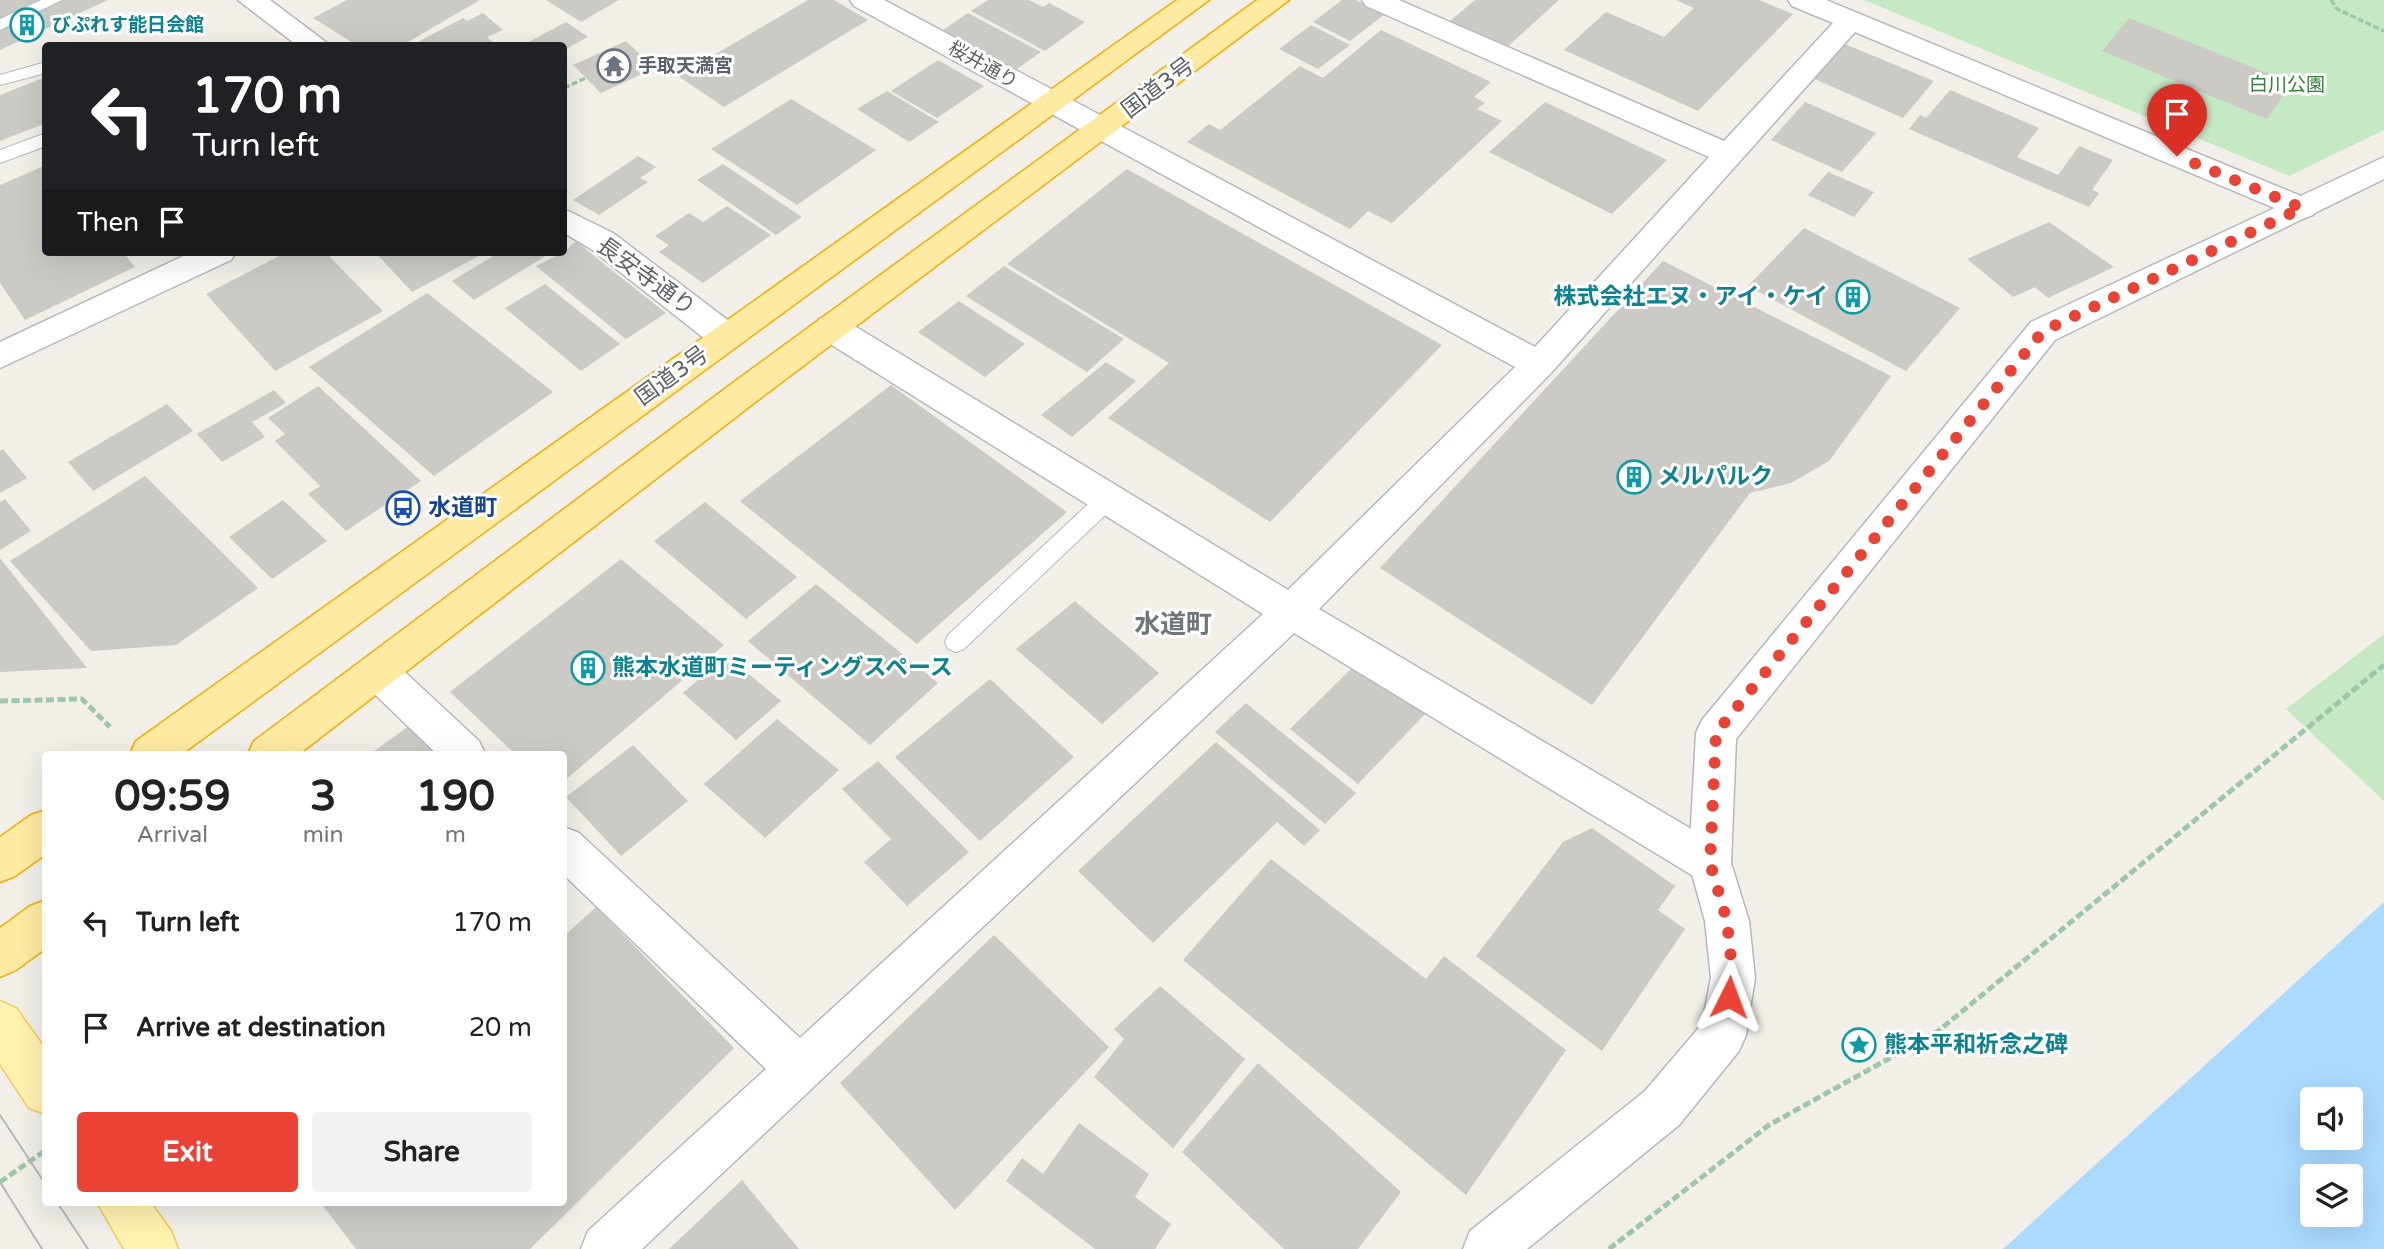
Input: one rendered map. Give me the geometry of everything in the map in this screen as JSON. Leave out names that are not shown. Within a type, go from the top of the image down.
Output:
[{"type":"highway","name":"国道3号","points":[[154,751],[1195,0]]},
{"type":"highway","name":"国道3号","points":[[272,751],[831,328],[1275,0]]},
{"type":"highway","points":[[0,862],[42,832]]},
{"type":"highway","points":[[0,955],[42,924]]},
{"type":"main road","points":[[0,1024],[42,1085]]},
{"type":"main road","points":[[124,1206],[153,1249]]},
{"type":"street","points":[[252,0],[311,42]]},
{"type":"street","name":"桜井通り","points":[[864,0],[1539,364]]},
{"type":"street","points":[[1376,0],[1728,154]]},
{"type":"street","points":[[1802,0],[2302,208]]},
{"type":"street","points":[[606,1249],[1291,612],[1539,364],[1851,20]]},
{"type":"street","points":[[1488,1249],[1662,1108],[1723,1035],[1733,978],[1727,921],[1710,863],[1716,733],[2043,331],[2384,167]]},
{"type":"street","name":"長安寺通り","points":[[567,222],[602,241],[726,337]]},
{"type":"street","points":[[0,356],[212,256]]},
{"type":"street","points":[[831,328],[1291,612],[1710,863]]},
{"type":"street","points":[[378,672],[462,751]]},
{"type":"street","points":[[567,851],[798,1069]]},
{"type":"lane","points":[[0,25],[54,0]]},
{"type":"lane","points":[[0,80],[42,68]]},
{"type":"lane","points":[[0,157],[42,141]]},
{"type":"lane","points":[[956,642],[1108,499]]},
{"type":"path","points":[[2331,0],[2337,9],[2384,31]]},
{"type":"path","points":[[567,87],[586,78]]},
{"type":"path","points":[[1609,1249],[1769,1125],[1937,1032],[2384,665]]},
{"type":"path","points":[[0,701],[82,699],[120,736]]},
{"type":"path","points":[[0,1182],[42,1153]]},
{"type":"green space","name":"白川公園","points":[[1864,0],[2384,0],[2384,130],[2289,176]]},
{"type":"green space","points":[[2384,634],[2384,801],[2286,709]]},
{"type":"water","points":[[2384,902],[2384,1249],[2003,1249]]},
{"type":"building","name":"びぷれす能日会館","points":[[0,0],[108,0],[0,50]]},
{"type":"building","points":[[347,0],[480,0],[408,42],[352,42],[313,18]]},
{"type":"building","points":[[546,0],[619,0],[581,22]]},
{"type":"building","points":[[808,0],[834,0],[868,20],[724,107],[678,76]]},
{"type":"building","points":[[988,0],[1029,0],[1043,7],[1049,3],[1085,22],[1045,51],[971,11]]},
{"type":"building","points":[[1342,0],[1356,0],[1385,14],[1350,41],[1313,22]]},
{"type":"building","points":[[1475,0],[1559,0],[1506,48],[1449,22]]},
{"type":"building","points":[[1676,0],[1759,0],[1793,14],[1698,111],[1564,50],[1606,12],[1664,37],[1694,8]]},
{"type":"building","points":[[483,13],[503,30],[487,37],[493,42],[418,42],[463,18],[467,21]]},
{"type":"building","points":[[968,13],[1041,52],[1017,69],[943,30]]},
{"type":"building","points":[[2129,18],[2292,83],[2267,119],[2102,51]]},
{"type":"building","points":[[566,22],[588,37],[567,48],[567,42],[528,42]]},
{"type":"building","points":[[1311,25],[1350,45],[1318,69],[1279,49]]},
{"type":"building","points":[[1381,30],[1491,82],[1474,97],[1485,103],[1477,109],[1502,121],[1392,223],[1368,211],[1350,229],[1187,142],[1209,124],[1220,130],[1300,66],[1323,78]]},
{"type":"building","name":"手取天満宮","points":[[626,41],[655,68],[601,93],[573,65]]},
{"type":"building","points":[[1840,42],[1934,81],[1903,118],[1808,76]]},
{"type":"building","points":[[938,60],[984,86],[937,118],[891,91]]},
{"type":"building","points":[[42,79],[42,125],[0,141],[0,95]]},
{"type":"building","points":[[1950,90],[2039,128],[2017,157],[2058,175],[2079,146],[2113,160],[2092,190],[2099,193],[2089,207],[1909,129],[1920,115],[1926,118]]},
{"type":"building","points":[[887,91],[939,122],[909,142],[857,109]]},
{"type":"building","points":[[791,99],[876,150],[797,205],[711,149]]},
{"type":"building","points":[[1545,102],[1667,160],[1612,214],[1489,152]]},
{"type":"building","points":[[1805,102],[1876,133],[1842,172],[1771,140]]},
{"type":"building","points":[[638,156],[656,167],[640,178],[648,182],[599,215],[573,200]]},
{"type":"building","points":[[723,164],[802,217],[776,235],[697,180]]},
{"type":"building","points":[[42,167],[42,256],[126,256],[135,267],[25,320],[0,283],[0,185]]},
{"type":"building","points":[[1127,169],[1442,345],[1270,522],[1108,418],[1169,363],[1007,264]]},
{"type":"building","points":[[1828,172],[1874,192],[1854,217],[1808,195]]},
{"type":"building","points":[[727,206],[771,235],[703,283],[659,252],[669,245],[655,236],[689,213],[703,222]]},
{"type":"building","points":[[2049,222],[2114,267],[2048,298],[2035,287],[2013,297],[1967,259]]},
{"type":"building","name":"株式会社エヌ・アイ・ケイ","points":[[1804,228],[1960,308],[1906,371],[1748,286]]},
{"type":"building","points":[[576,241],[666,313],[626,339],[536,266],[556,256],[567,256],[567,249]]},
{"type":"building","points":[[279,256],[329,256],[383,311],[275,371],[206,294]]},
{"type":"building","points":[[379,256],[479,256],[412,292]]},
{"type":"building","points":[[493,256],[546,256],[474,300],[452,281]]},
{"type":"building","name":"メルパルク","points":[[1663,261],[1891,376],[1829,461],[1791,483],[1750,493],[1592,705],[1380,568]]},
{"type":"building","points":[[1004,266],[1124,339],[1087,372],[966,296]]},
{"type":"building","points":[[545,284],[620,344],[581,371],[505,308]]},
{"type":"building","points":[[427,293],[553,392],[434,476],[309,367]]},
{"type":"building","points":[[959,301],[1025,344],[985,377],[918,332]]},
{"type":"building","points":[[1106,362],[1136,381],[1072,437],[1041,415]]},
{"type":"building","points":[[891,385],[1067,512],[917,644],[740,501]]},
{"type":"building","points":[[318,386],[421,481],[346,531],[308,494],[320,486],[275,441],[285,434],[268,418]]},
{"type":"building","points":[[274,390],[286,403],[252,422],[265,437],[222,462],[197,434]]},
{"type":"building","points":[[167,404],[193,431],[93,491],[68,462]]},
{"type":"building","points":[[3,449],[27,478],[0,493],[0,451]]},
{"type":"building","points":[[145,476],[258,588],[176,645],[91,651],[10,561]]},
{"type":"building","points":[[5,499],[31,531],[0,550],[0,502]]},
{"type":"building","points":[[283,500],[327,541],[272,579],[229,537]]},
{"type":"building","points":[[705,502],[797,577],[746,619],[654,541]]},
{"type":"building","points":[[0,558],[87,668],[0,672]]},
{"type":"building","name":"熊本水道町ミーティングスペース","points":[[621,559],[724,645],[567,778],[567,751],[512,751],[450,692]]},
{"type":"building","points":[[816,584],[938,683],[870,745],[748,641]]},
{"type":"building","points":[[1075,601],[1159,673],[1102,724],[1016,649]]},
{"type":"building","points":[[726,655],[781,701],[736,740],[683,693]]},
{"type":"building","points":[[1357,663],[1425,714],[1358,784],[1290,729]]},
{"type":"building","points":[[990,679],[1074,757],[980,841],[895,757]]},
{"type":"building","points":[[1246,703],[1356,793],[1325,824],[1215,732]]},
{"type":"building","points":[[777,719],[839,770],[765,838],[704,784]]},
{"type":"building","points":[[416,721],[443,751],[374,751]]},
{"type":"building","points":[[1216,742],[1320,830],[1304,846],[1277,822],[1153,943],[1078,871]]},
{"type":"building","points":[[633,745],[688,801],[621,856],[567,796]]},
{"type":"building","points":[[878,761],[969,852],[907,906],[864,862],[891,839],[842,789]]},
{"type":"building","points":[[1592,828],[1675,886],[1658,910],[1685,929],[1602,1051],[1476,956],[1563,842]]},
{"type":"building","points":[[1271,859],[1426,979],[1444,956],[1566,1050],[1466,1195],[1183,960]]},
{"type":"building","points":[[596,907],[734,1048],[530,1249],[356,1249],[323,1206],[567,1206],[567,933]]},
{"type":"building","points":[[994,935],[1109,1047],[955,1210],[840,1083]]},
{"type":"building","points":[[1160,986],[1245,1059],[1173,1148],[1094,1077],[1124,1039],[1114,1029]]},
{"type":"building","points":[[1258,1063],[1401,1192],[1358,1249],[1284,1249],[1182,1152]]},
{"type":"building","points":[[1079,1123],[1149,1174],[1135,1197],[1171,1224],[1155,1249],[1095,1249],[1006,1181],[1022,1158],[1043,1174]]},
{"type":"building","points":[[742,1180],[799,1249],[669,1249]]},
{"type":"tram line","points":[[0,1115],[42,1179]]},
{"type":"tram line","points":[[0,1182],[42,1249]]},
{"type":"tram line","points":[[60,1206],[88,1249]]},
{"type":"place","name":"びぷれす能日会館","points":[[27,25]]},
{"type":"place","name":"手取天満宮","points":[[614,66]]},
{"type":"place","name":"株式会社エヌ・アイ・ケイ","points":[[1853,297]]},
{"type":"place","name":"メルパルク","points":[[1634,477]]},
{"type":"place","name":"水道町","points":[[403,508]]},
{"type":"place","name":"熊本水道町ミーティングスペース","points":[[588,668]]},
{"type":"place","name":"熊本平和祈念之碑","points":[[1859,1045]]},
{"type":"district","name":"水道町","points":[[1173,624]]},
{"type":"route","points":[[1729,997],[1733,978],[1727,921],[1710,863],[1716,733],[2043,331],[2302,208],[2177,156]]}]
